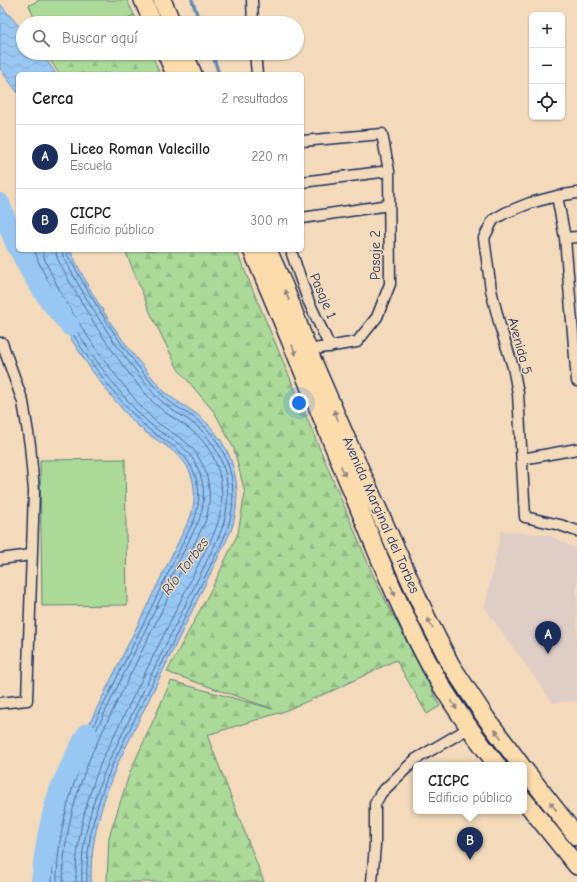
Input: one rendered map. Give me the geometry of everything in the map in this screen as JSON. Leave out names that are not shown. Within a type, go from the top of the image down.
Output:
[{"type":"highway","points":[[143,0],[150,16]]},
{"type":"highway","points":[[162,0],[169,16]]},
{"type":"highway","points":[[169,60],[174,72]]},
{"type":"highway","points":[[187,60],[192,72]]},
{"type":"highway","name":"Avenida Marginal del Torbes","points":[[253,252],[387,578],[410,628],[434,674],[469,728],[495,762]]},
{"type":"highway","name":"Avenida Marginal del Torbes","points":[[269,252],[284,286],[308,350],[400,560],[441,645],[451,665],[486,718],[519,762]]},
{"type":"highway","points":[[527,773],[577,837]]},
{"type":"highway","points":[[527,804],[577,866]]},
{"type":"street","points":[[252,0],[253,16]]},
{"type":"street","points":[[256,60],[257,72]]},
{"type":"street","name":"Pasaje 2","points":[[304,141],[382,134],[389,171],[390,284],[377,317],[357,342],[308,350]]},
{"type":"street","points":[[304,182],[389,171]]},
{"type":"street","name":"Avenida 5","points":[[577,193],[557,196],[530,203],[493,220],[484,238],[491,290],[500,326],[513,367],[518,393],[525,517],[560,524],[577,531]]},
{"type":"street","points":[[557,196],[565,238],[577,381]]},
{"type":"street","points":[[304,218],[389,205]]},
{"type":"street","points":[[565,238],[577,237]]},
{"type":"street","name":"Pasaje 1","points":[[292,254],[308,300],[330,346]]},
{"type":"street","points":[[0,344],[2,343],[23,402],[28,430],[34,491],[28,700],[0,703]]},
{"type":"street","points":[[522,459],[577,449]]},
{"type":"street","points":[[0,559],[31,555]]},
{"type":"street","points":[[372,882],[375,845],[375,804],[381,793],[416,759],[469,728]]},
{"type":"shaded area","points":[[501,531],[549,535],[577,549],[577,701],[553,703],[485,608]]},
{"type":"green space","points":[[40,0],[127,0],[135,16],[33,16],[29,5]]},
{"type":"green space","points":[[50,60],[154,60],[159,72],[58,72]]},
{"type":"green space","points":[[126,252],[237,252],[376,582],[440,706],[427,714],[396,660],[336,689],[282,712],[207,735],[264,882],[107,882],[109,837],[130,772],[171,681],[273,709],[167,672],[214,584],[238,533],[245,493],[234,449],[215,413],[178,369],[150,312]]},
{"type":"green space","points":[[125,459],[127,605],[42,606],[40,460]]},
{"type":"water","points":[[0,4],[16,23],[16,60],[47,60],[55,72],[16,72],[16,90],[0,69]]},
{"type":"water","points":[[27,252],[71,252],[99,305],[135,357],[166,393],[199,416],[211,427],[221,440],[233,468],[236,483],[237,499],[231,531],[117,765],[98,822],[91,867],[91,882],[48,882],[48,864],[56,813],[78,747],[191,516],[194,503],[194,484],[190,472],[182,459],[144,431],[124,412],[88,365],[41,286]]},
{"type":"waterway","points":[[192,0],[198,16]]},
{"type":"waterway","points":[[214,60],[218,72]]},
{"type":"waterway","name":"Río Torbes","points":[[0,203],[16,245]]},
{"type":"waterway","name":"Río Torbes","points":[[20,252],[42,290],[70,326]]},
{"type":"waterway","name":"Río Torbes","points":[[31,275],[37,271]]},
{"type":"waterway","name":"Río Torbes","points":[[41,882],[47,836],[55,802],[65,776],[87,733]]},
{"type":"place","name":"Liceo Roman Valecillo","points":[[548,654]]},
{"type":"place","name":"CICPC","points":[[470,860]]}]
